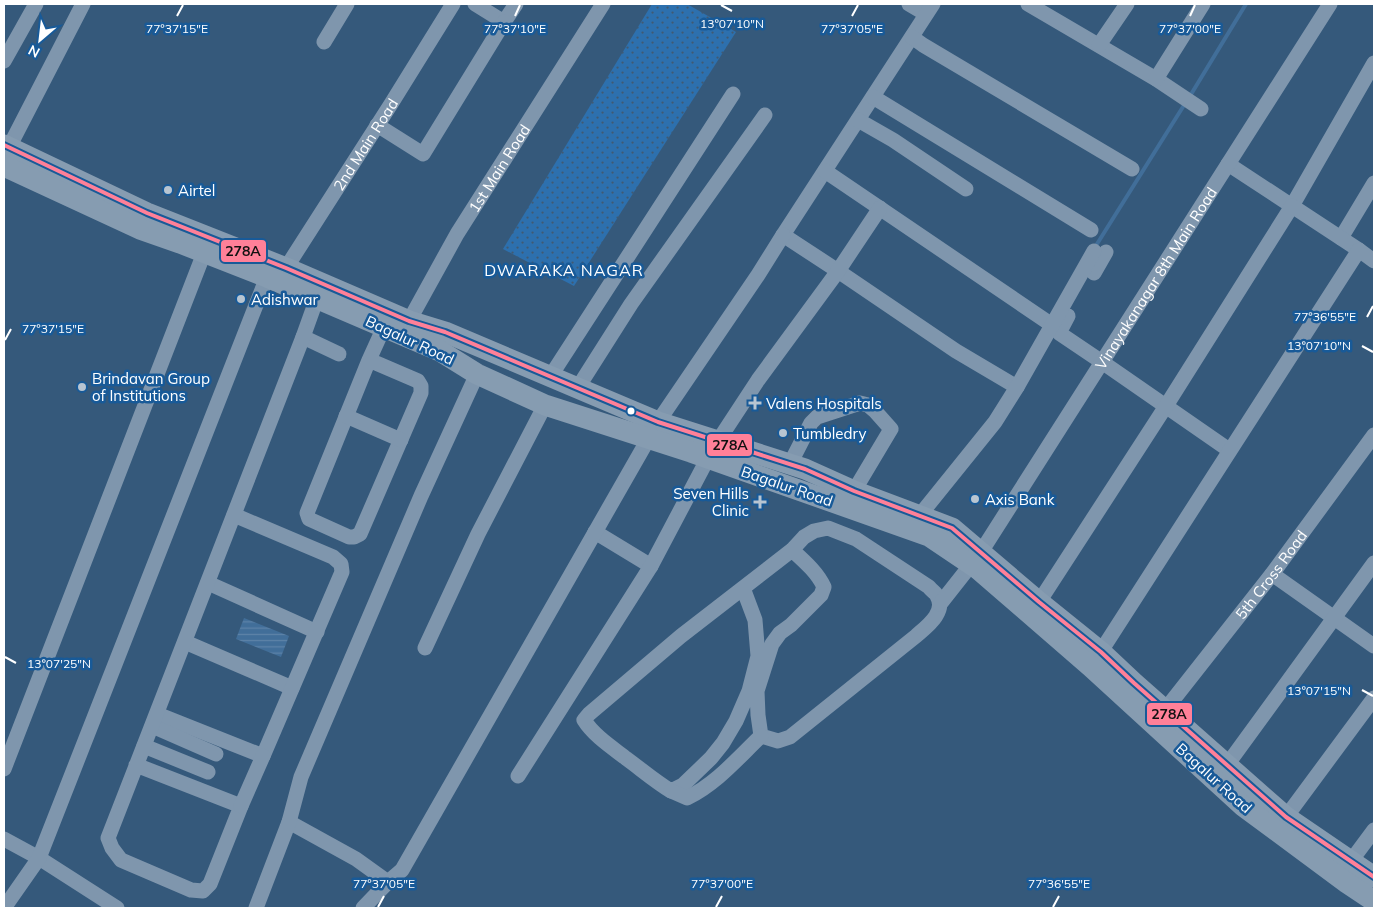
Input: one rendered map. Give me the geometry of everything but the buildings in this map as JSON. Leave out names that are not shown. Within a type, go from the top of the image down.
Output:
[{"type":"main road","name":"Bagalur Road","points":[[5,154],[140,230],[180,243],[267,278],[287,277],[317,298],[384,327],[445,332],[577,388],[654,430]]},
{"type":"main road","name":"Bagalur Road","points":[[5,154],[146,213],[406,328],[477,374],[546,405],[654,430],[713,450],[838,504],[886,515],[920,516],[952,528],[976,558],[978,569],[1165,710],[1286,817],[1374,877]]},
{"type":"main road","name":"Bagalur Road","points":[[713,450],[790,464],[805,469],[854,491],[886,515],[976,558],[1039,602],[1243,806],[1374,901]]},
{"type":"street","points":[[4,61],[36,4]]},
{"type":"street","points":[[5,154],[83,4]]},
{"type":"street","points":[[324,42],[347,4]]},
{"type":"street","name":"2nd Main Road","points":[[287,277],[377,125],[453,4]]},
{"type":"street","points":[[475,4],[504,22]]},
{"type":"street","points":[[377,125],[423,154],[516,4]]},
{"type":"street","name":"1st Main Road","points":[[406,328],[456,234],[603,4]]},
{"type":"street","points":[[363,908],[402,870],[654,430],[758,275],[929,9],[909,4]]},
{"type":"street","points":[[1099,46],[1126,4]]},
{"type":"street","points":[[1156,79],[1203,4]]},
{"type":"street","name":"Vinayakanagar 8th Main Road","points":[[761,736],[778,741],[790,737],[916,636],[938,614],[940,604],[976,558],[1330,4]]},
{"type":"street","points":[[1035,5],[1099,46],[1156,79],[1201,109]]},
{"type":"street","points":[[912,36],[923,45],[1132,169]]},
{"type":"street","points":[[1039,602],[1292,206],[1374,63]]},
{"type":"street","points":[[550,377],[733,94]]},
{"type":"street","points":[[873,97],[1090,230]]},
{"type":"street","points":[[577,388],[631,304],[765,115]]},
{"type":"street","points":[[858,120],[893,140],[966,189]]},
{"type":"street","points":[[1228,164],[1374,261]]},
{"type":"street","points":[[825,171],[1052,325]]},
{"type":"street","points":[[1341,238],[1374,183]]},
{"type":"street","points":[[518,776],[651,566],[713,450],[758,380],[838,270],[880,208]]},
{"type":"street","points":[[783,235],[838,270],[956,351],[1017,387]]},
{"type":"street","points":[[1096,659],[1358,250]]},
{"type":"street","points":[[920,516],[995,422],[1052,325],[1100,251],[1059,333],[1229,450]]},
{"type":"street","points":[[4,768],[204,253]]},
{"type":"street","points":[[4,908],[39,858],[267,278]]},
{"type":"street","points":[[234,515],[333,557],[341,564],[342,572],[241,806],[210,884],[203,891],[191,890],[121,860],[112,848],[108,838],[136,765],[185,642],[234,515],[304,337],[317,298]]},
{"type":"street","points":[[369,360],[418,381],[421,386],[421,393],[360,534],[349,537],[309,519],[307,513],[369,360],[384,327]]},
{"type":"street","points":[[304,337],[338,354]]},
{"type":"street","points":[[256,908],[289,822],[301,777],[421,496],[477,374]]},
{"type":"street","points":[[790,464],[811,423],[818,417],[860,404],[868,406],[885,421],[890,429],[854,491]]},
{"type":"street","points":[[425,648],[478,534],[546,405]]},
{"type":"street","points":[[346,416],[401,440]]},
{"type":"street","name":"5th Cross Road","points":[[1165,710],[1272,574],[1374,435]]},
{"type":"street","points":[[828,528],[838,504]]},
{"type":"street","points":[[856,539],[886,515]]},
{"type":"street","points":[[792,550],[808,565],[824,587],[821,594],[791,625],[780,633],[772,644],[757,691],[761,736],[698,793],[687,798],[671,791],[609,745],[584,720],[681,636],[792,550],[804,537],[814,531],[828,528],[856,539],[929,587],[938,597],[940,604]]},
{"type":"street","points":[[595,532],[651,566]]},
{"type":"street","points":[[1227,765],[1374,563]]},
{"type":"street","points":[[1272,574],[1374,646]]},
{"type":"street","points":[[208,583],[317,632]]},
{"type":"street","points":[[671,791],[683,785],[717,750],[736,720],[749,691],[758,656],[755,620],[743,588]]},
{"type":"street","points":[[185,642],[292,688]]},
{"type":"street","points":[[1286,817],[1374,698]]},
{"type":"street","points":[[154,720],[216,754]]},
{"type":"street","points":[[154,720],[263,756]]},
{"type":"street","points":[[144,746],[208,772]]},
{"type":"street","points":[[136,765],[241,806]]},
{"type":"street","points":[[289,822],[356,859],[388,882]]},
{"type":"street","points":[[1351,861],[1374,830]]},
{"type":"street","points":[[4,838],[117,908]]},
{"type":"shaded area","points":[[652,4],[687,4],[736,32],[574,286],[503,249]]},
{"type":"shaded area","points":[[244,618],[289,636],[281,657],[236,639]]},
{"type":"waterway","points":[[1190,96],[1246,4]]},
{"type":"waterway","points":[[1097,244],[1186,102]]},
{"type":"transit line","name":"278A","points":[[4,145],[147,213],[286,268],[409,321],[445,332],[658,422],[805,469],[854,491],[952,528],[1101,652],[1286,817],[1374,877]]},
{"type":"place","name":"Airtel","points":[[168,190]]},
{"type":"place","name":"Adishwar","points":[[241,299]]},
{"type":"place","name":"Brindavan Group of Institutions","points":[[82,387]]},
{"type":"place","name":"Valens Hospitals","points":[[755,403]]},
{"type":"place","name":"Tumbledry","points":[[783,433]]},
{"type":"place","name":"Axis Bank","points":[[975,499]]},
{"type":"place","name":"Seven Hills Clinic","points":[[760,502]]},
{"type":"district","name":"DWARAKA NAGAR","points":[[564,270]]}]
